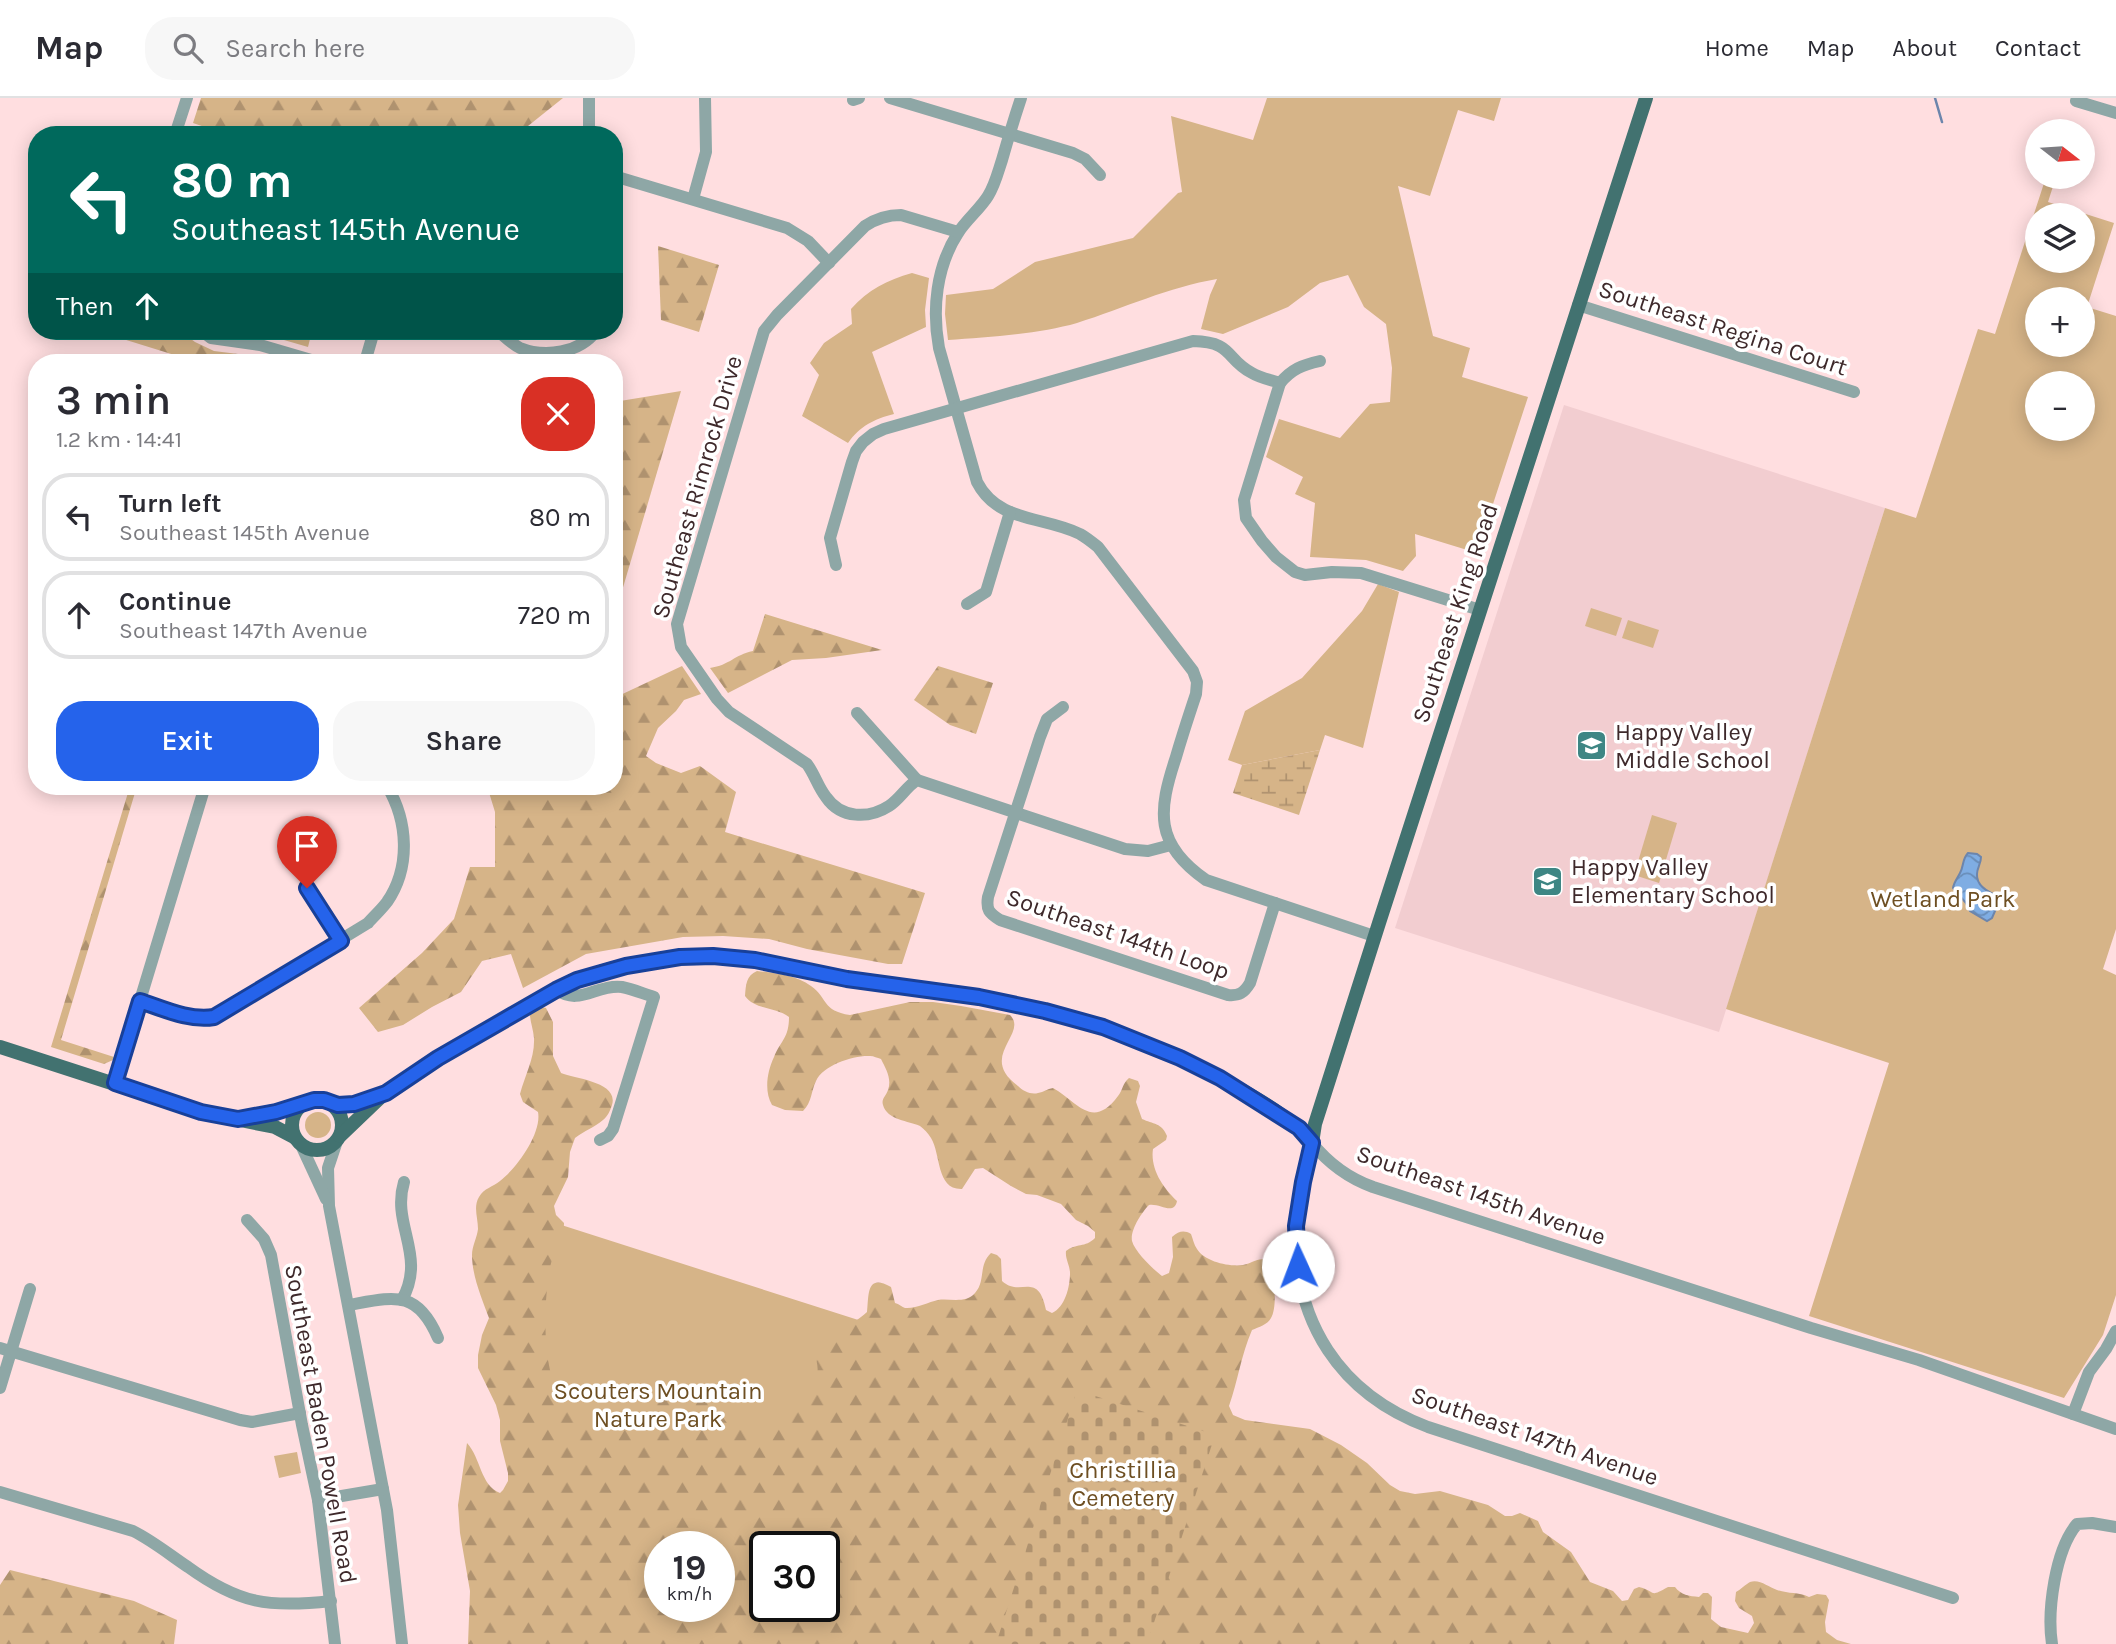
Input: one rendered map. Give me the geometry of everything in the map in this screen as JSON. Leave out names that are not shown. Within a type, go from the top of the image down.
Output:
[{"type":"main road","name":"Southeast King Road","points":[[1312,1143],[1315,1125],[1374,936],[1646,98]]},
{"type":"main road","name":"Southeast 145th Avenue","points":[[338,1139],[386,1093],[438,1058],[556,990],[586,976],[616,968],[670,958],[713,956],[755,960],[854,980],[996,1000],[1103,1027],[1180,1058],[1214,1075],[1299,1128],[1312,1143]]},
{"type":"main road","points":[[0,1047],[201,1112],[275,1127],[309,1149],[322,1150],[338,1139],[342,1119],[332,1104]]},
{"type":"main road","name":"Southeast 145th Avenue","points":[[301,1105],[319,1099],[332,1104],[354,1104],[386,1093]]},
{"type":"main road","points":[[238,1119],[301,1105]]},
{"type":"main road","points":[[298,1141],[292,1120],[301,1105]]},
{"type":"street","points":[[178,126],[187,98]]},
{"type":"street","points":[[589,98],[589,126]]},
{"type":"street","points":[[693,199],[706,152],[705,98]]},
{"type":"street","points":[[890,98],[1073,153],[1085,159],[1100,175]]},
{"type":"street","points":[[1021,98],[988,196],[958,232],[938,285],[935,328],[976,482],[990,501],[1010,512],[1079,534],[1098,547],[1196,677],[1196,694],[1164,797],[1164,823],[1171,845],[1192,870],[1206,880],[1374,936]]},
{"type":"street","points":[[2076,101],[2116,113]]},
{"type":"street","points":[[623,179],[787,228],[808,241],[829,263]]},
{"type":"street","name":"Southeast Rimrock Drive","points":[[917,780],[911,783],[892,805],[877,813],[862,816],[849,814],[835,806],[826,797],[807,764],[729,712],[681,647],[677,624],[764,331],[865,226],[884,216],[901,215],[958,232]]},
{"type":"street","name":"Southeast Regina Court","points":[[1578,305],[1854,392]]},
{"type":"street","points":[[225,340],[261,345],[291,354]]},
{"type":"street","points":[[510,340],[520,348],[545,353],[573,348],[587,340]]},
{"type":"street","points":[[836,565],[830,538],[856,451],[873,434],[884,429],[1193,341],[1207,341],[1218,345],[1229,351],[1251,373],[1280,383]]},
{"type":"street","points":[[1320,361],[1289,372],[1280,383],[1244,500],[1247,517],[1262,541],[1295,572],[1305,575],[1361,573],[1480,610]]},
{"type":"street","points":[[967,604],[986,592],[1010,512]]},
{"type":"street","points":[[1015,813],[1047,719],[1063,706]]},
{"type":"street","points":[[857,713],[917,780],[1125,849],[1148,851],[1171,845]]},
{"type":"street","points":[[115,1083],[202,795]]},
{"type":"street","points":[[140,1001],[190,1017],[214,1017],[368,923],[386,904],[402,866],[404,848],[401,816],[393,795]]},
{"type":"street","name":"Southeast 144th Loop","points":[[1015,813],[986,906],[989,913],[1000,919],[1228,995],[1237,995],[1245,991],[1250,983],[1275,903]]},
{"type":"street","points":[[307,888],[341,941]]},
{"type":"street","points":[[556,990],[571,997],[621,987],[654,997],[613,1129],[608,1136],[600,1140]]},
{"type":"street","points":[[338,1139],[328,1168],[329,1206],[383,1489],[402,1644]]},
{"type":"street","points":[[298,1141],[329,1206]]},
{"type":"street","name":"Southeast 145th Avenue","points":[[1312,1143],[1344,1173],[1373,1187],[1811,1328],[1919,1360],[2116,1429]]},
{"type":"street","name":"Southeast 147th Avenue","points":[[1312,1143],[1296,1226],[1302,1289],[1318,1334],[1332,1357],[1353,1382],[1375,1400],[1401,1417],[1428,1427],[1953,1598]]},
{"type":"street","points":[[402,1300],[411,1281],[412,1266],[400,1208],[404,1182]]},
{"type":"street","name":"Southeast Baden Powell Road","points":[[247,1220],[264,1240],[271,1255],[318,1500],[335,1644]]},
{"type":"street","points":[[0,1388],[6,1349],[30,1289]]},
{"type":"street","points":[[349,1306],[392,1299],[402,1300],[425,1313],[438,1338]]},
{"type":"street","points":[[2073,1413],[2089,1372],[2116,1331]]},
{"type":"street","points":[[6,1349],[246,1421],[300,1413]]},
{"type":"street","points":[[318,1500],[383,1489]]},
{"type":"street","points":[[0,1492],[133,1531],[237,1597],[278,1605],[331,1601]]},
{"type":"street","points":[[2052,1644],[2050,1604],[2069,1534],[2077,1524],[2092,1523],[2116,1527]]},
{"type":"shaded area","points":[[1564,405],[1885,508],[1719,1032],[1395,928]]},
{"type":"green space","points":[[201,98],[563,98],[528,126],[202,126],[193,123]]},
{"type":"green space","points":[[1267,98],[1501,98],[1494,121],[1458,110],[1430,196],[1398,186],[1433,336],[1470,348],[1462,377],[1528,397],[1477,553],[1415,534],[1416,556],[1403,571],[1366,560],[1310,557],[1315,503],[1295,494],[1303,477],[1266,457],[1279,419],[1340,438],[1370,404],[1390,402],[1392,368],[1386,324],[1364,307],[1348,275],[1320,283],[1288,307],[1223,334],[1201,329],[1217,279],[1164,292],[1062,327],[948,340],[946,295],[993,289],[1035,262],[1133,238],[1182,192],[1171,116],[1253,140]]},
{"type":"green space","name":"Wetland Park","points":[[2042,189],[2052,189],[2048,202],[2051,203],[2038,203]]},
{"type":"green space","name":"Wetland Park","points":[[2095,217],[2114,223],[2093,287],[2025,287],[2025,357],[2095,357],[2095,309],[2116,316],[2116,929],[2103,969],[2116,975],[2116,1295],[2103,1335],[2064,1398],[1809,1316],[1889,1063],[1726,1009],[1885,508],[1916,518],[1978,329],[1995,334],[2025,242],[2025,273],[2095,273]]},
{"type":"green space","points":[[658,246],[719,265],[699,332],[661,320]]},
{"type":"green space","points":[[912,273],[929,278],[926,327],[872,352],[894,414],[868,424],[848,443],[802,416],[819,375],[810,363],[824,343],[852,324],[851,309],[864,296],[886,282]]},
{"type":"green space","points":[[126,340],[192,340],[214,351],[238,354],[171,354]]},
{"type":"green space","points":[[284,340],[310,340],[308,347]]},
{"type":"green space","points":[[681,391],[623,588],[623,401]]},
{"type":"green space","points":[[1378,584],[1399,592],[1363,748],[1325,735],[1320,750],[1242,765],[1228,760],[1245,711],[1302,678],[1362,611]]},
{"type":"green space","points":[[1591,608],[1622,618],[1616,636],[1585,626]]},
{"type":"green space","points":[[765,614],[882,650],[792,660],[728,693],[710,668],[753,651]]},
{"type":"green space","points":[[1628,620],[1659,630],[1653,648],[1622,638]]},
{"type":"green space","points":[[682,666],[701,694],[684,700],[658,728],[646,756],[681,773],[700,766],[736,792],[725,832],[925,893],[902,964],[888,964],[807,949],[769,939],[683,937],[586,954],[523,988],[511,954],[482,961],[461,992],[403,1025],[378,1032],[359,1008],[422,953],[454,919],[470,867],[495,867],[495,812],[490,795],[623,795],[623,694]]},
{"type":"green space","points":[[938,666],[993,683],[976,734],[950,725],[914,700]]},
{"type":"green space","points":[[1320,750],[1299,815],[1233,793],[1242,765]]},
{"type":"green space","points":[[127,795],[134,795],[61,1040],[114,1057],[104,1064],[51,1047]]},
{"type":"green space","points":[[1652,815],[1677,823],[1659,883],[1634,875]]},
{"type":"green space","points":[[757,971],[799,979],[811,986],[834,1010],[850,1015],[910,1002],[933,1002],[1010,1015],[1014,1030],[1002,1055],[1002,1065],[1007,1075],[1027,1092],[1035,1093],[1053,1088],[1092,1112],[1109,1106],[1129,1078],[1138,1081],[1140,1086],[1136,1102],[1142,1119],[1160,1126],[1167,1136],[1166,1140],[1153,1149],[1156,1171],[1162,1184],[1177,1201],[1173,1208],[1149,1205],[1146,1208],[1133,1232],[1132,1241],[1137,1250],[1162,1276],[1169,1273],[1173,1257],[1172,1237],[1184,1232],[1191,1234],[1201,1254],[1212,1260],[1238,1265],[1262,1259],[1269,1261],[1271,1266],[1273,1313],[1263,1326],[1252,1330],[1248,1339],[1229,1406],[1233,1415],[1245,1420],[1310,1429],[1341,1445],[1400,1491],[1415,1494],[1440,1491],[1488,1505],[1505,1516],[1520,1513],[1538,1521],[1543,1532],[1571,1552],[1590,1582],[1613,1591],[1622,1601],[1628,1600],[1634,1589],[1639,1587],[1655,1593],[1675,1587],[1689,1596],[1699,1597],[1708,1593],[1712,1597],[1711,1619],[1721,1627],[1748,1633],[1754,1623],[1752,1616],[1739,1608],[1735,1601],[1736,1592],[1750,1582],[1757,1582],[1809,1597],[1826,1595],[1829,1600],[1826,1632],[1837,1640],[1851,1644],[468,1644],[470,1591],[458,1505],[467,1443],[484,1478],[493,1489],[500,1493],[508,1481],[500,1441],[500,1420],[496,1405],[478,1368],[482,1335],[489,1318],[472,1263],[478,1229],[476,1205],[483,1192],[514,1168],[536,1130],[538,1112],[523,1102],[520,1094],[534,1045],[530,1009],[537,1006],[546,1008],[553,1022],[553,1056],[561,1073],[603,1086],[612,1097],[609,1113],[597,1125],[575,1138],[570,1152],[568,1177],[554,1206],[556,1215],[564,1223],[551,1262],[545,1323],[547,1352],[558,1392],[569,1404],[590,1416],[614,1416],[658,1398],[690,1395],[707,1401],[732,1427],[754,1430],[774,1421],[812,1383],[818,1370],[817,1347],[829,1335],[867,1312],[873,1284],[883,1283],[891,1287],[895,1303],[905,1308],[938,1300],[967,1298],[978,1288],[985,1263],[991,1253],[1001,1259],[1002,1281],[1015,1287],[1028,1287],[1038,1291],[1046,1310],[1052,1313],[1060,1306],[1068,1290],[1070,1273],[1066,1251],[1095,1238],[1095,1232],[1076,1220],[1061,1204],[1026,1194],[983,1168],[975,1169],[962,1189],[948,1184],[943,1178],[934,1145],[927,1133],[920,1126],[894,1117],[885,1110],[883,1101],[889,1082],[881,1059],[871,1056],[856,1057],[825,1070],[816,1081],[803,1111],[785,1110],[772,1105],[767,1088],[768,1075],[786,1034],[789,1017],[749,1001],[745,996],[747,981]]},
{"type":"green space","points":[[318,1112],[327,1116],[331,1125],[327,1134],[318,1138],[309,1134],[305,1125],[309,1116]]},
{"type":"green space","name":"Scouters Mountain Nature Park","points":[[527,1214],[1077,1390],[996,1644],[523,1644]]},
{"type":"green space","name":"Christillia Cemetery","points":[[1077,1390],[1215,1435],[1147,1644],[996,1644]]},
{"type":"green space","points":[[297,1452],[301,1473],[279,1478],[274,1456]]},
{"type":"green space","points":[[10,1570],[134,1601],[177,1620],[174,1644],[0,1644],[0,1585]]},
{"type":"water","points":[[1968,853],[1981,857],[1977,874],[1979,883],[1989,892],[2001,897],[1992,918],[1987,921],[1970,911],[1953,888]]},
{"type":"waterway","points":[[1935,98],[1942,122]]},
{"type":"place","name":"Happy Valley Middle School","points":[[1592,746]]},
{"type":"place","name":"Happy Valley Elementary School","points":[[1548,881]]},
{"type":"route","points":[[307,888],[341,941],[214,1017],[190,1017],[140,1001],[115,1083],[201,1112],[238,1119],[276,1112],[314,1100],[338,1105],[354,1104],[386,1093],[438,1058],[556,990],[586,976],[680,957],[713,956],[755,960],[847,979],[1012,1003],[1063,1016],[1140,1040],[1233,1085],[1299,1128],[1312,1143],[1296,1226],[1298,1266]]}]
